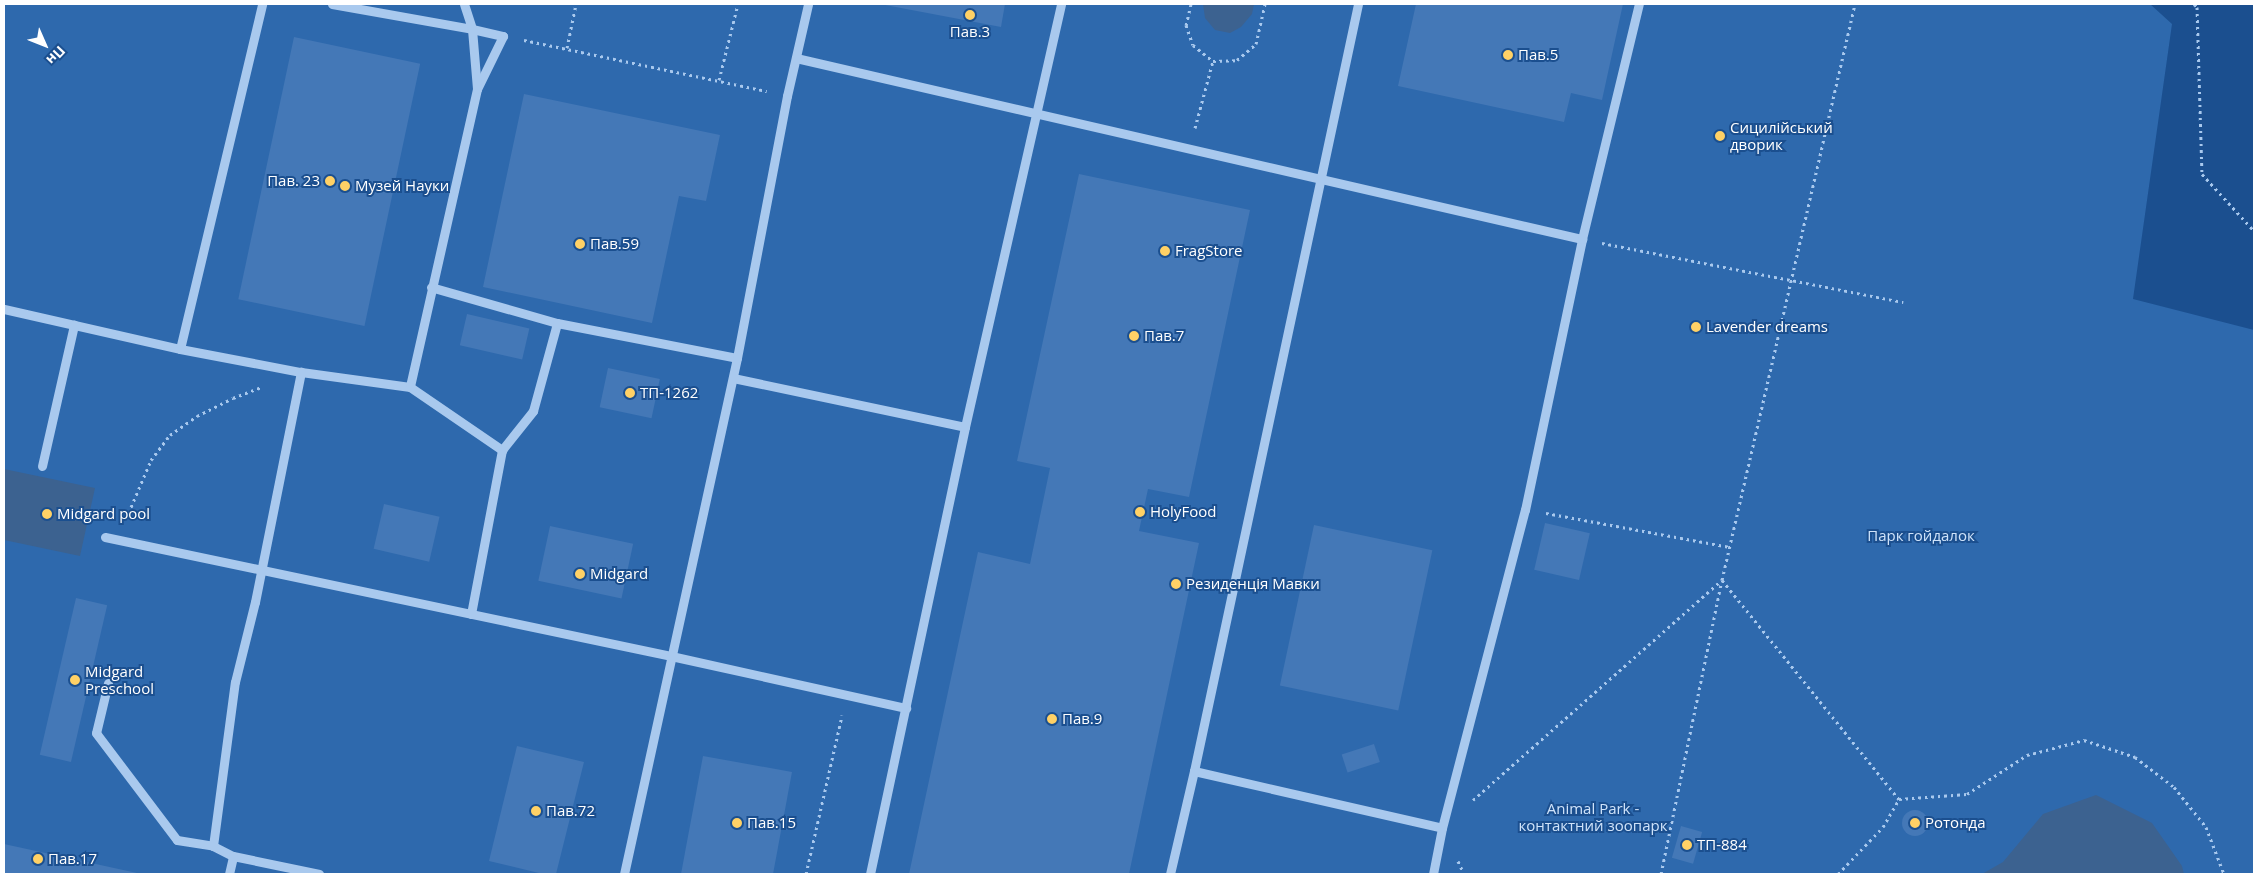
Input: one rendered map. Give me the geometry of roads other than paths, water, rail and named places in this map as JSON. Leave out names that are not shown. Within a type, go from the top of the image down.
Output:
[{"type":"lane","points":[[180,350],[262,4]]},
{"type":"lane","points":[[332,4],[376,7],[503,36],[478,89],[431,287],[410,387]]},
{"type":"lane","points":[[464,4],[472,29],[478,89]]},
{"type":"lane","points":[[624,874],[738,358],[787,96],[808,4]]},
{"type":"lane","points":[[870,874],[965,427],[1061,4]]},
{"type":"lane","points":[[1170,874],[1322,179],[1358,4]]},
{"type":"lane","points":[[1433,874],[1442,828],[1525,510],[1582,239],[1639,4]]},
{"type":"lane","points":[[796,58],[1582,239]]},
{"type":"lane","points":[[431,287],[557,323],[738,358]]},
{"type":"lane","points":[[4,308],[180,350],[302,372],[410,387],[502,450]]},
{"type":"lane","points":[[471,614],[502,450],[533,411],[557,323]]},
{"type":"lane","points":[[42,466],[74,325]]},
{"type":"lane","points":[[213,846],[234,682],[262,569],[302,372]]},
{"type":"lane","points":[[733,378],[965,427]]},
{"type":"lane","points":[[105,537],[671,656],[906,708]]},
{"type":"lane","points":[[108,683],[96,733],[177,840],[213,846],[233,856],[319,874]]},
{"type":"lane","points":[[1194,771],[1442,828]]},
{"type":"lane","points":[[229,874],[233,856]]},
{"type":"place","name":"Пав.3","points":[[970,15]]},
{"type":"place","name":"Пав.5","points":[[1508,55]]},
{"type":"place","name":"Сицилійський дворик","points":[[1720,136]]},
{"type":"place","name":"Пав. 23","points":[[330,181]]},
{"type":"place","name":"Музей Науки","points":[[345,186]]},
{"type":"place","name":"Пав.59","points":[[580,244]]},
{"type":"place","name":"FragStore","points":[[1165,251]]},
{"type":"place","name":"Lavender dreams","points":[[1696,327]]},
{"type":"place","name":"Пав.7","points":[[1134,336]]},
{"type":"place","name":"ТП-1262","points":[[630,393]]},
{"type":"place","name":"HolyFood","points":[[1140,512]]},
{"type":"place","name":"Midgard pool","points":[[47,514]]},
{"type":"place","name":"Midgard","points":[[580,574]]},
{"type":"place","name":"Резиденція Мавки","points":[[1176,584]]},
{"type":"place","name":"Midgard Preschool","points":[[75,680]]},
{"type":"place","name":"Пав.9","points":[[1052,719]]},
{"type":"place","name":"Пав.72","points":[[536,811]]},
{"type":"place","name":"Пав.15","points":[[737,823]]},
{"type":"place","name":"Ротонда","points":[[1915,823]]},
{"type":"place","name":"ТП-884","points":[[1687,845]]},
{"type":"place","name":"Пав.17","points":[[38,859]]},
{"type":"park label","name":"Парк гойдалок","points":[[1921,536]]},
{"type":"park label","name":"Animal Park - контактний зоопарк","points":[[1593,816]]}]
